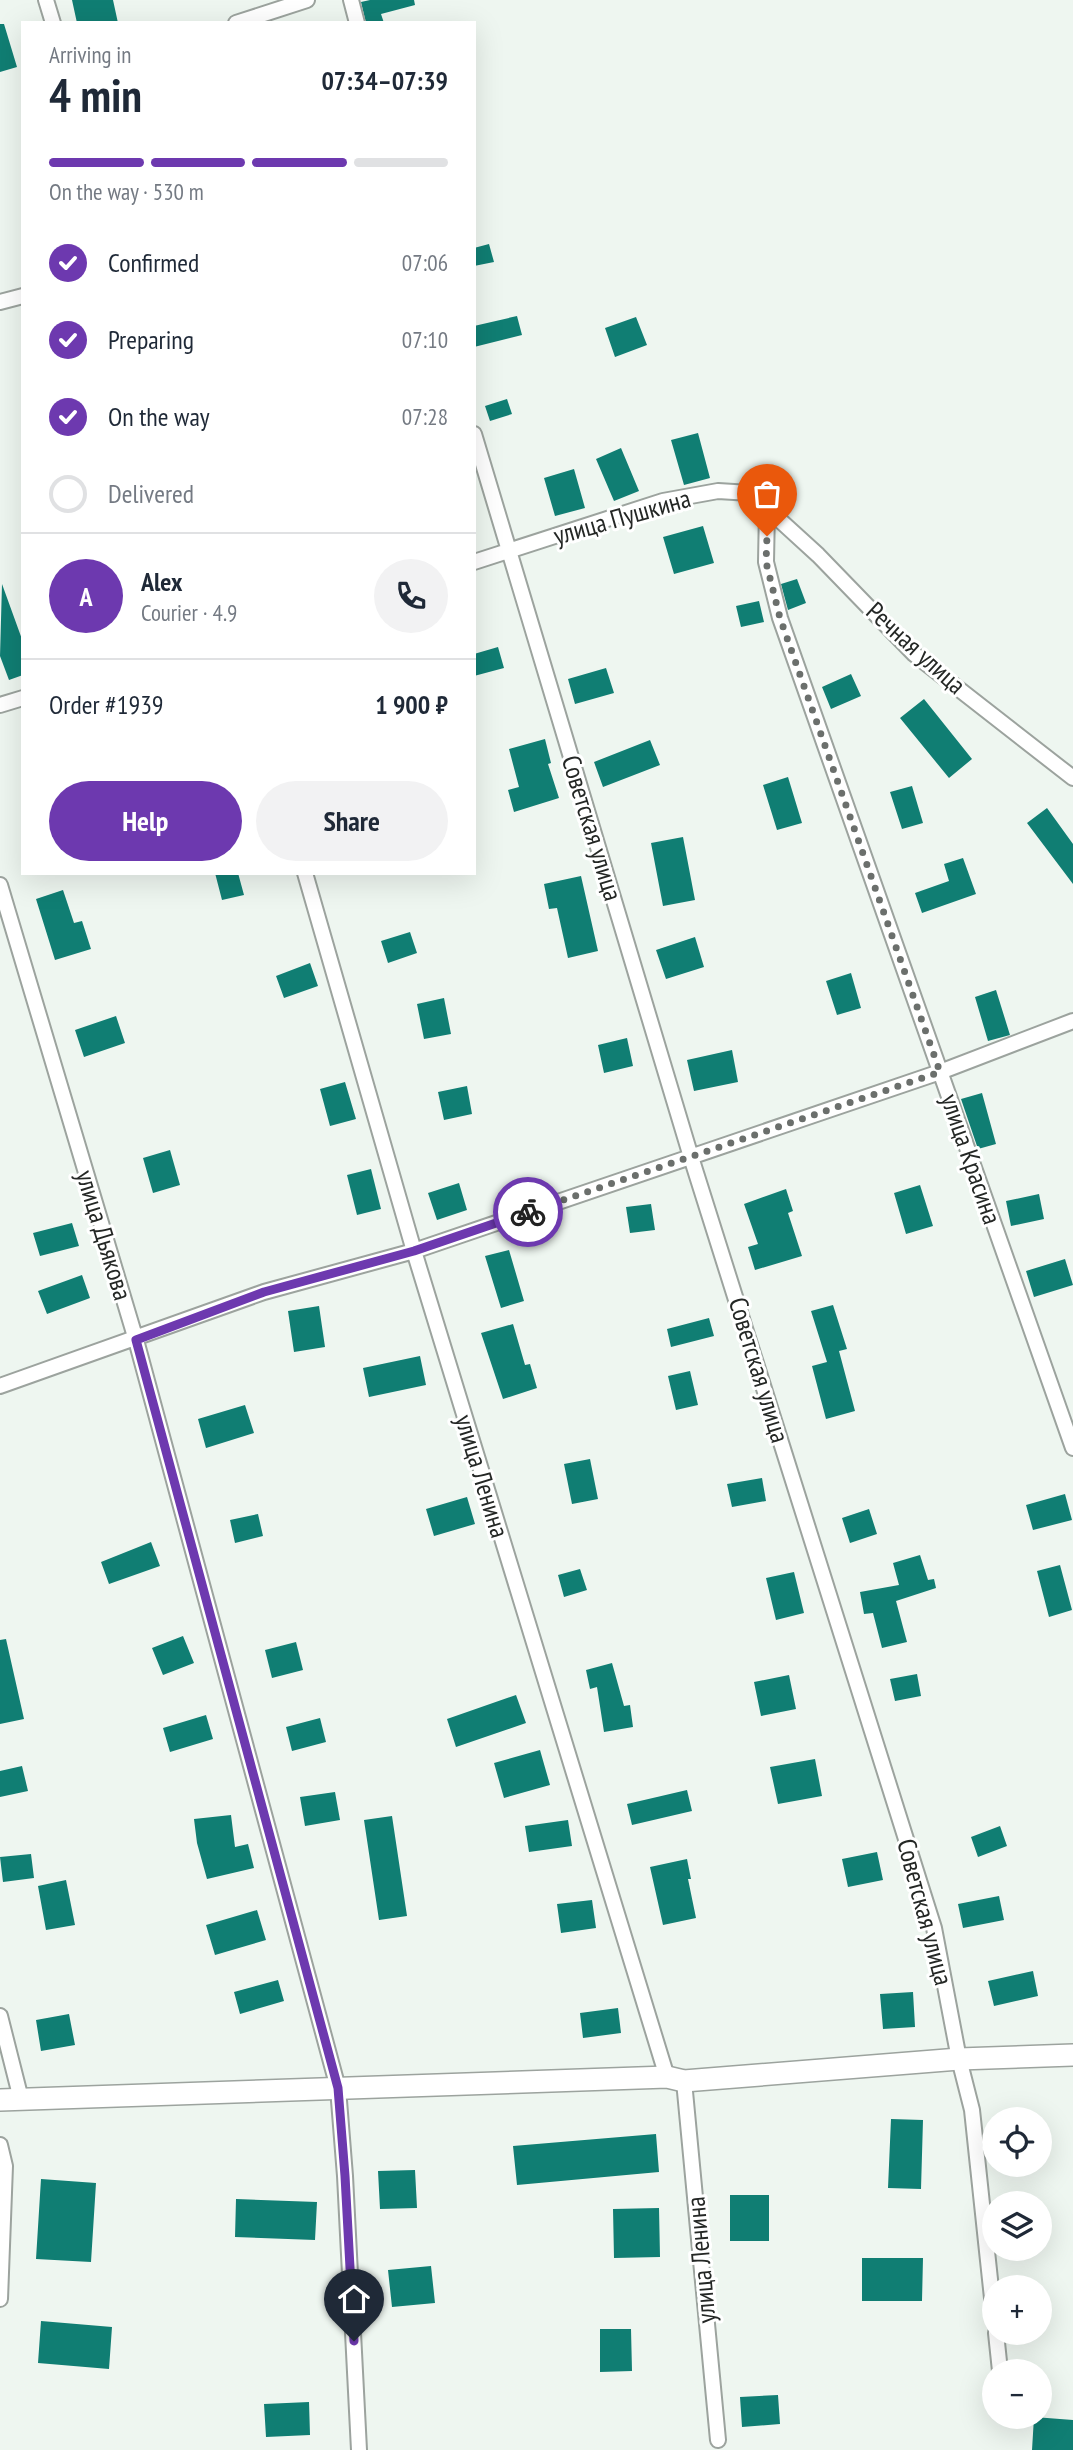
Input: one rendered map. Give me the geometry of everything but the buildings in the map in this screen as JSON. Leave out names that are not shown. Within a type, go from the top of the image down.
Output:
[{"type":"main road","points":[[10,2099],[675,2079],[959,2059],[1073,2055]]},
{"type":"street","points":[[46,0],[52,21]]},
{"type":"street","points":[[242,21],[307,0]]},
{"type":"street","points":[[351,0],[356,21]]},
{"type":"street","points":[[0,302],[21,297]]},
{"type":"street","name":"Советская улица","points":[[476,441],[691,1157],[934,1928],[959,2059],[972,2110],[990,2275]]},
{"type":"street","name":"улица Пушкина","points":[[476,561],[663,501],[718,491],[750,493],[767,509]]},
{"type":"street","name":"Речная улица","points":[[767,509],[818,555],[914,654],[1073,778]]},
{"type":"street","name":"улица Красина","points":[[767,509],[766,562],[780,618],[1073,1448]]},
{"type":"street","points":[[0,705],[21,699]]},
{"type":"street","name":"улица Ленина","points":[[306,875],[414,1251],[675,2079],[718,2440]]},
{"type":"street","name":"улица Дьякова","points":[[0,885],[136,1340],[338,2088],[359,2450]]},
{"type":"street","points":[[0,1386],[136,1340],[264,1292],[414,1251],[691,1157],[940,1072],[1073,1021]]},
{"type":"street","points":[[0,2016],[10,2099]]},
{"type":"street","points":[[0,2145],[5,2166],[0,2299]]},
{"type":"way so far","points":[[528,1212],[940,1072],[780,618],[766,562],[767,536]]},
{"type":"route","points":[[354,2341],[338,2088],[136,1340],[264,1292],[414,1251],[528,1212]]}]
